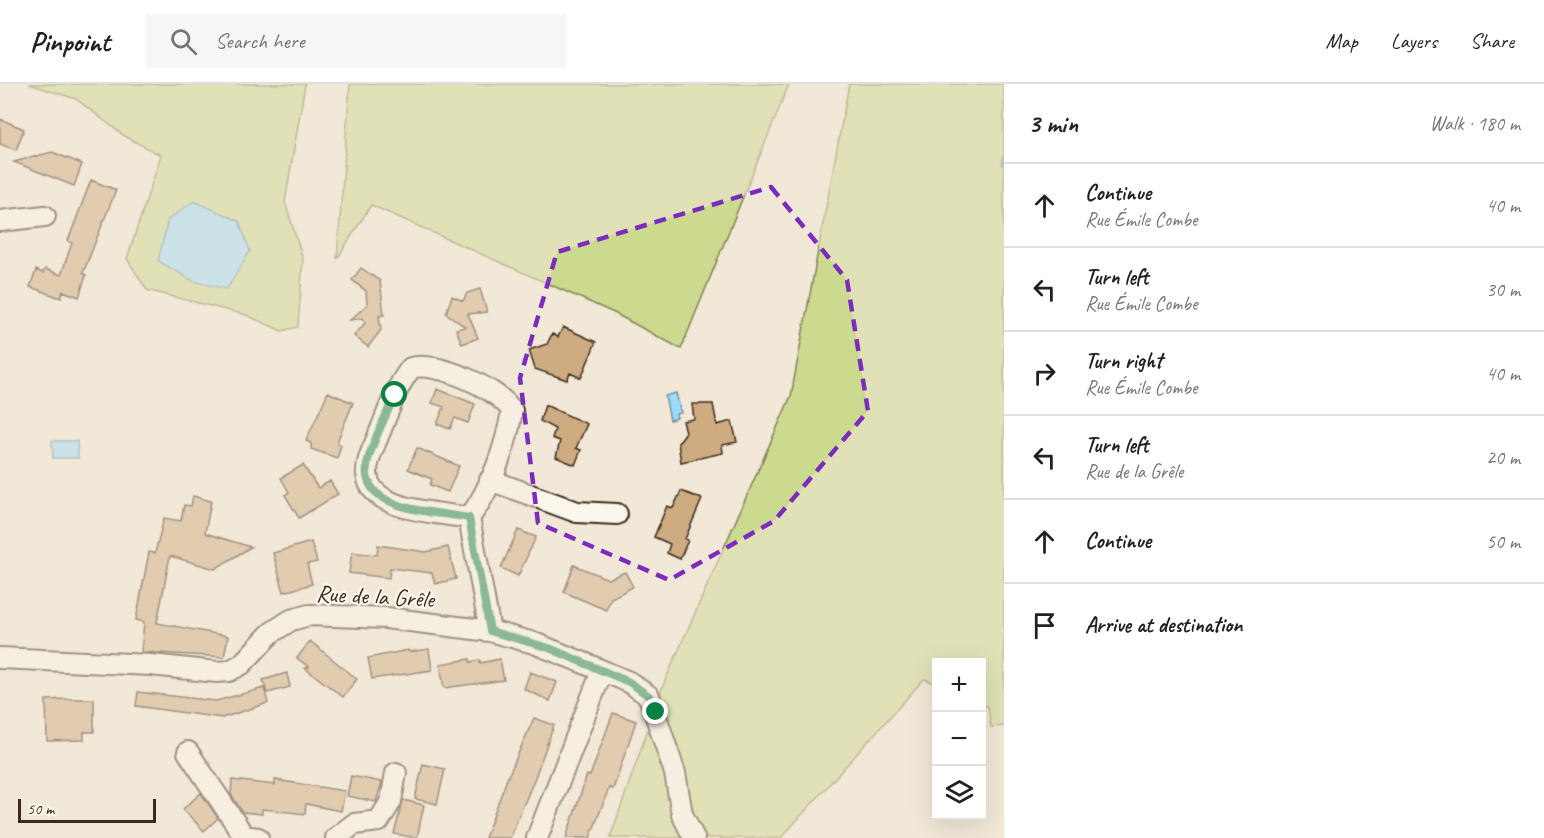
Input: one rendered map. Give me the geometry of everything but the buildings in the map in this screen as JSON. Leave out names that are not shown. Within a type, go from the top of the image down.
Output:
[{"type":"street","points":[[0,221],[45,216]]},
{"type":"street","points":[[469,518],[391,504],[378,496],[372,488],[367,475],[368,460],[395,395],[411,368],[422,365],[435,368],[498,394],[507,402],[512,411],[509,427],[482,501],[469,518],[490,631]]},
{"type":"street","points":[[490,480],[577,512],[617,513]]},
{"type":"street","name":"Rue de la Grêle","points":[[0,658],[229,671],[242,663],[271,633],[291,620],[309,615],[386,618],[490,631],[549,648],[629,682],[649,696],[675,773],[682,814],[694,838]]},
{"type":"street","points":[[537,838],[602,671]]},
{"type":"street","points":[[188,752],[244,836],[258,838]]},
{"type":"street","points":[[336,838],[354,824],[379,821],[392,801],[396,773]]},
{"type":"highlighted area","points":[[771,187],[847,280],[868,411],[774,521],[669,580],[538,523],[520,378],[557,252]]},
{"type":"green space","points":[[29,84],[305,84],[285,202],[303,259],[298,327],[282,331],[246,315],[147,290],[127,259],[161,155],[126,137],[76,99]]},
{"type":"green space","points":[[350,84],[789,84],[681,349],[614,313],[371,205],[337,259]]},
{"type":"green space","points":[[849,84],[1004,84],[1004,726],[991,727],[986,706],[986,658],[932,658],[932,682],[924,679],[781,838],[610,838],[664,683],[791,396]]},
{"type":"water","points":[[194,201],[239,221],[250,251],[227,289],[193,281],[158,261],[168,220]]},
{"type":"water","points":[[676,393],[681,413],[676,414],[677,418],[670,420],[665,396]]},
{"type":"water","points":[[52,441],[77,441],[78,458],[53,458]]},
{"type":"waterway","points":[[1004,158],[1004,164]]},
{"type":"route","points":[[395,395],[368,460],[367,475],[378,496],[391,504],[469,518],[490,631],[549,648],[629,682],[649,696],[656,712]]}]
